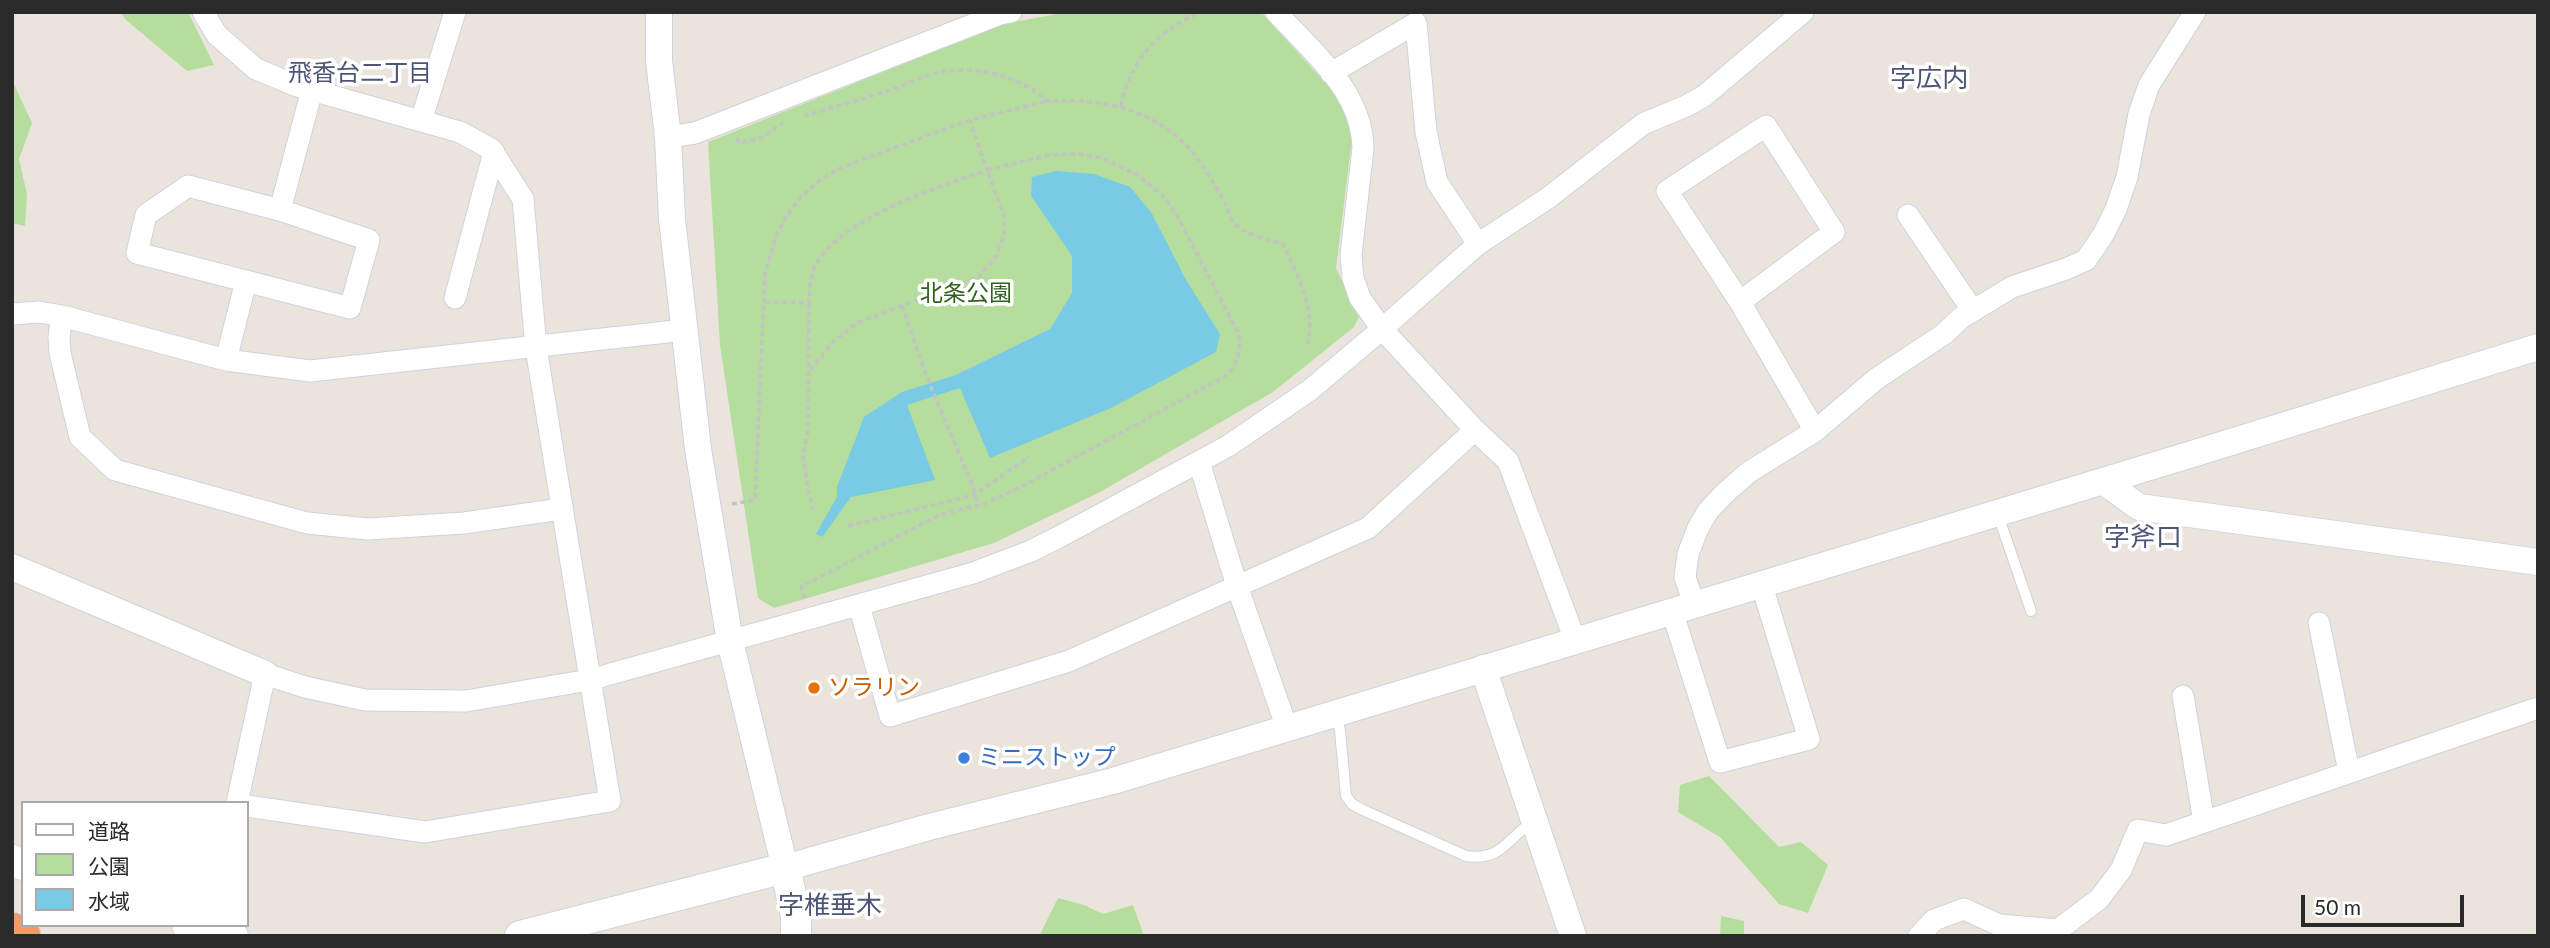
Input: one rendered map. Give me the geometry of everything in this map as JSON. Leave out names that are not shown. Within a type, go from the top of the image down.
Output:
[{"type":"highway","points":[[12,932],[21,936]]},
{"type":"main road","points":[[520,936],[785,868],[796,915],[796,936]]},
{"type":"street","points":[[203,12],[217,35],[256,69],[312,90],[460,132],[494,152],[523,199],[536,348],[610,801],[425,832],[248,806]]},
{"type":"street","points":[[421,121],[455,12]]},
{"type":"street","points":[[659,12],[659,61],[668,136],[672,219],[698,449],[730,641],[785,868],[929,827],[1113,781],[2538,347]]},
{"type":"street","points":[[1276,12],[1347,90],[1356,108],[1363,134],[1351,255],[1353,278],[1360,298],[1382,330],[1475,430],[1508,461],[1575,640]]},
{"type":"street","points":[[12,567],[265,674],[305,687],[365,700],[466,701],[589,680],[972,573],[1031,551],[1228,446],[1310,390],[1478,244],[1548,198],[1643,124],[1703,96],[1803,12]]},
{"type":"street","points":[[1761,583],[1809,739],[1720,762],[1683,608],[1688,554],[1708,511],[1749,472],[1815,431],[1876,379],[1944,334],[1973,311],[2012,287],[2086,260],[2116,209],[2127,177],[2139,114],[2149,85],[2195,12]]},
{"type":"street","points":[[668,136],[695,133],[1004,13]]},
{"type":"street","points":[[1331,73],[1416,23],[1426,132],[1437,182],[1478,244]]},
{"type":"street","points":[[280,210],[312,90]]},
{"type":"street","points":[[1740,302],[1835,232],[1766,126],[1667,191],[1740,302],[1815,431]]},
{"type":"street","points":[[455,298],[494,152]]},
{"type":"street","points":[[188,186],[280,210],[369,240],[350,308],[137,253],[146,215],[188,186]]},
{"type":"street","points":[[1908,215],[1973,311]]},
{"type":"street","points":[[226,359],[246,281]]},
{"type":"street","points":[[12,314],[62,316],[226,359],[310,371],[685,330]]},
{"type":"street","points":[[62,316],[60,353],[80,437],[115,470],[307,523],[368,529],[464,523],[561,509]]},
{"type":"street","points":[[859,605],[890,716],[1069,661],[1367,528],[1475,430]]},
{"type":"street","points":[[1199,463],[1237,586],[1287,728]]},
{"type":"street","points":[[2103,481],[2139,507],[2538,562]]},
{"type":"street","points":[[2319,623],[2350,772]]},
{"type":"street","points":[[1483,668],[1573,936]]},
{"type":"street","points":[[237,801],[265,674]]},
{"type":"street","points":[[2183,696],[2204,822]]},
{"type":"street","points":[[1919,936],[1934,920],[1964,909],[1999,925],[2058,930],[2099,899],[2121,870],[2138,831],[2166,835],[2538,708]]},
{"type":"lane","points":[[1997,512],[2032,611]]},
{"type":"lane","points":[[1334,713],[1340,730],[1346,796],[1352,804],[1363,810],[1476,858],[1497,853],[1521,829],[1534,821]]},
{"type":"path","points":[[1121,106],[1130,77],[1158,37],[1181,20],[1201,12]]},
{"type":"path","points":[[794,118],[884,92],[932,74],[951,71],[990,73],[1013,80],[1048,101]]},
{"type":"path","points":[[727,505],[755,500],[765,274],[770,252],[787,215],[800,198],[820,180],[842,167],[970,120],[1048,101],[1073,100],[1121,106],[1161,126],[1190,151],[1212,181],[1234,222],[1251,234],[1283,244],[1308,304],[1312,324],[1308,344]]},
{"type":"path","points":[[729,120],[739,144],[761,138],[786,122]]},
{"type":"path","points":[[808,373],[832,343],[857,323],[978,277],[996,257],[1004,236],[1004,216],[970,120]]},
{"type":"path","points":[[806,603],[802,587],[939,516],[978,505],[1028,483],[1224,377],[1236,364],[1240,343],[1238,334],[1176,214],[1164,197],[1138,175],[1102,158],[1079,154],[1050,155],[987,170],[926,191],[842,236],[817,262],[808,303],[808,430],[803,456],[813,509]]},
{"type":"path","points":[[764,302],[808,303]]},
{"type":"path","points":[[902,306],[926,375],[972,484],[978,505]]},
{"type":"path","points":[[848,527],[974,495],[1029,457]]},
{"type":"green space","points":[[120,12],[188,12],[214,65],[187,71]]},
{"type":"green space","name":"北条公園","points":[[1068,12],[1261,12],[1341,100],[1352,139],[1336,268],[1359,317],[1354,327],[1273,392],[1100,492],[994,543],[774,608],[758,598],[720,345],[708,142],[1003,24]]},
{"type":"green space","points":[[12,80],[32,123],[19,159],[27,194],[25,226],[12,223]]},
{"type":"green space","points":[[1709,776],[1779,847],[1801,842],[1828,865],[1808,913],[1779,904],[1720,837],[1678,812],[1680,785]]},
{"type":"green space","points":[[1058,898],[1084,905],[1103,914],[1133,905],[1144,936],[1039,936]]},
{"type":"green space","points":[[1721,916],[1744,921],[1744,936],[1720,936]]},
{"type":"water","points":[[1057,171],[1094,174],[1130,187],[1151,212],[1186,280],[1220,334],[1216,352],[1111,408],[990,458],[960,388],[907,405],[935,480],[851,497],[822,537],[816,534],[837,497],[837,487],[864,417],[902,392],[956,375],[1050,329],[1072,293],[1072,256],[1031,196],[1032,177]]},
{"type":"place","name":"ソラリン","points":[[814,688]]},
{"type":"place","name":"ミニストップ","points":[[964,758]]},
{"type":"district","name":"飛香台二丁目","points":[[360,73]]},
{"type":"district","name":"字広内","points":[[1929,79]]},
{"type":"district","name":"字斧口","points":[[2143,538]]},
{"type":"district","name":"字椎垂木","points":[[830,906]]}]
